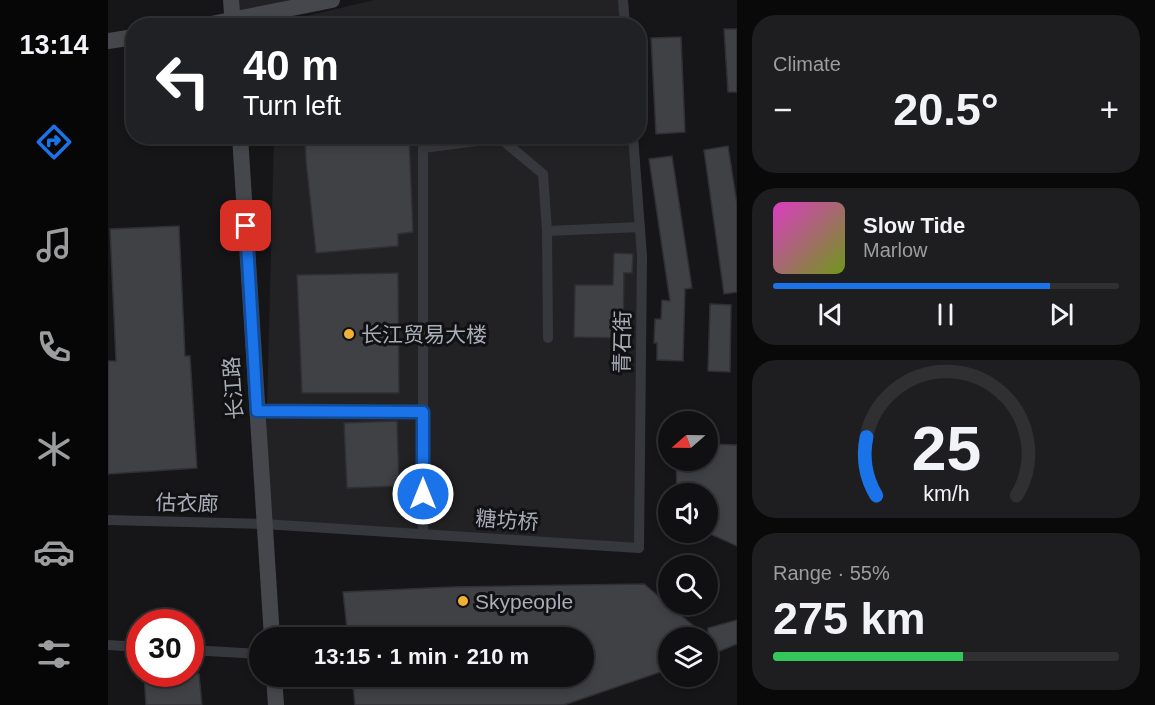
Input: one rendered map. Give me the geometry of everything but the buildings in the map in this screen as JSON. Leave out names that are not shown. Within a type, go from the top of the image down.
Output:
[{"type":"main road","points":[[231,0],[233,18]]},
{"type":"main road","points":[[255,18],[332,0]]},
{"type":"main road","points":[[108,41],[126,38]]},
{"type":"main road","name":"长江路","points":[[240,144],[271,627]]},
{"type":"main road","points":[[275,687],[276,705]]},
{"type":"street","points":[[623,0],[624,18]]},
{"type":"street","points":[[423,534],[423,148],[454,144]]},
{"type":"street","points":[[507,144],[543,174],[548,231],[548,338]]},
{"type":"street","name":"青石街","points":[[634,144],[642,256],[639,548]]},
{"type":"street","points":[[548,231],[640,227]]},
{"type":"street","points":[[257,411],[423,412]]},
{"type":"street","name":"估衣廊","points":[[108,520],[264,524]]},
{"type":"street","name":"糖坊桥","points":[[264,524],[639,548]]},
{"type":"street","points":[[108,645],[126,646]]},
{"type":"street","points":[[204,651],[249,653]]},
{"type":"shaded area","points":[[231,0],[332,0],[243,18],[233,18]]},
{"type":"shaded area","points":[[374,0],[622,0],[623,18],[298,18]]},
{"type":"shaded area","points":[[274,144],[634,144],[642,256],[639,548],[264,524]]},
{"type":"place","name":"长江贸易大楼","points":[[349,334]]},
{"type":"place","name":"Skypeople","points":[[463,601]]},
{"type":"route","points":[[246,226],[257,411],[423,412],[423,494]]}]
